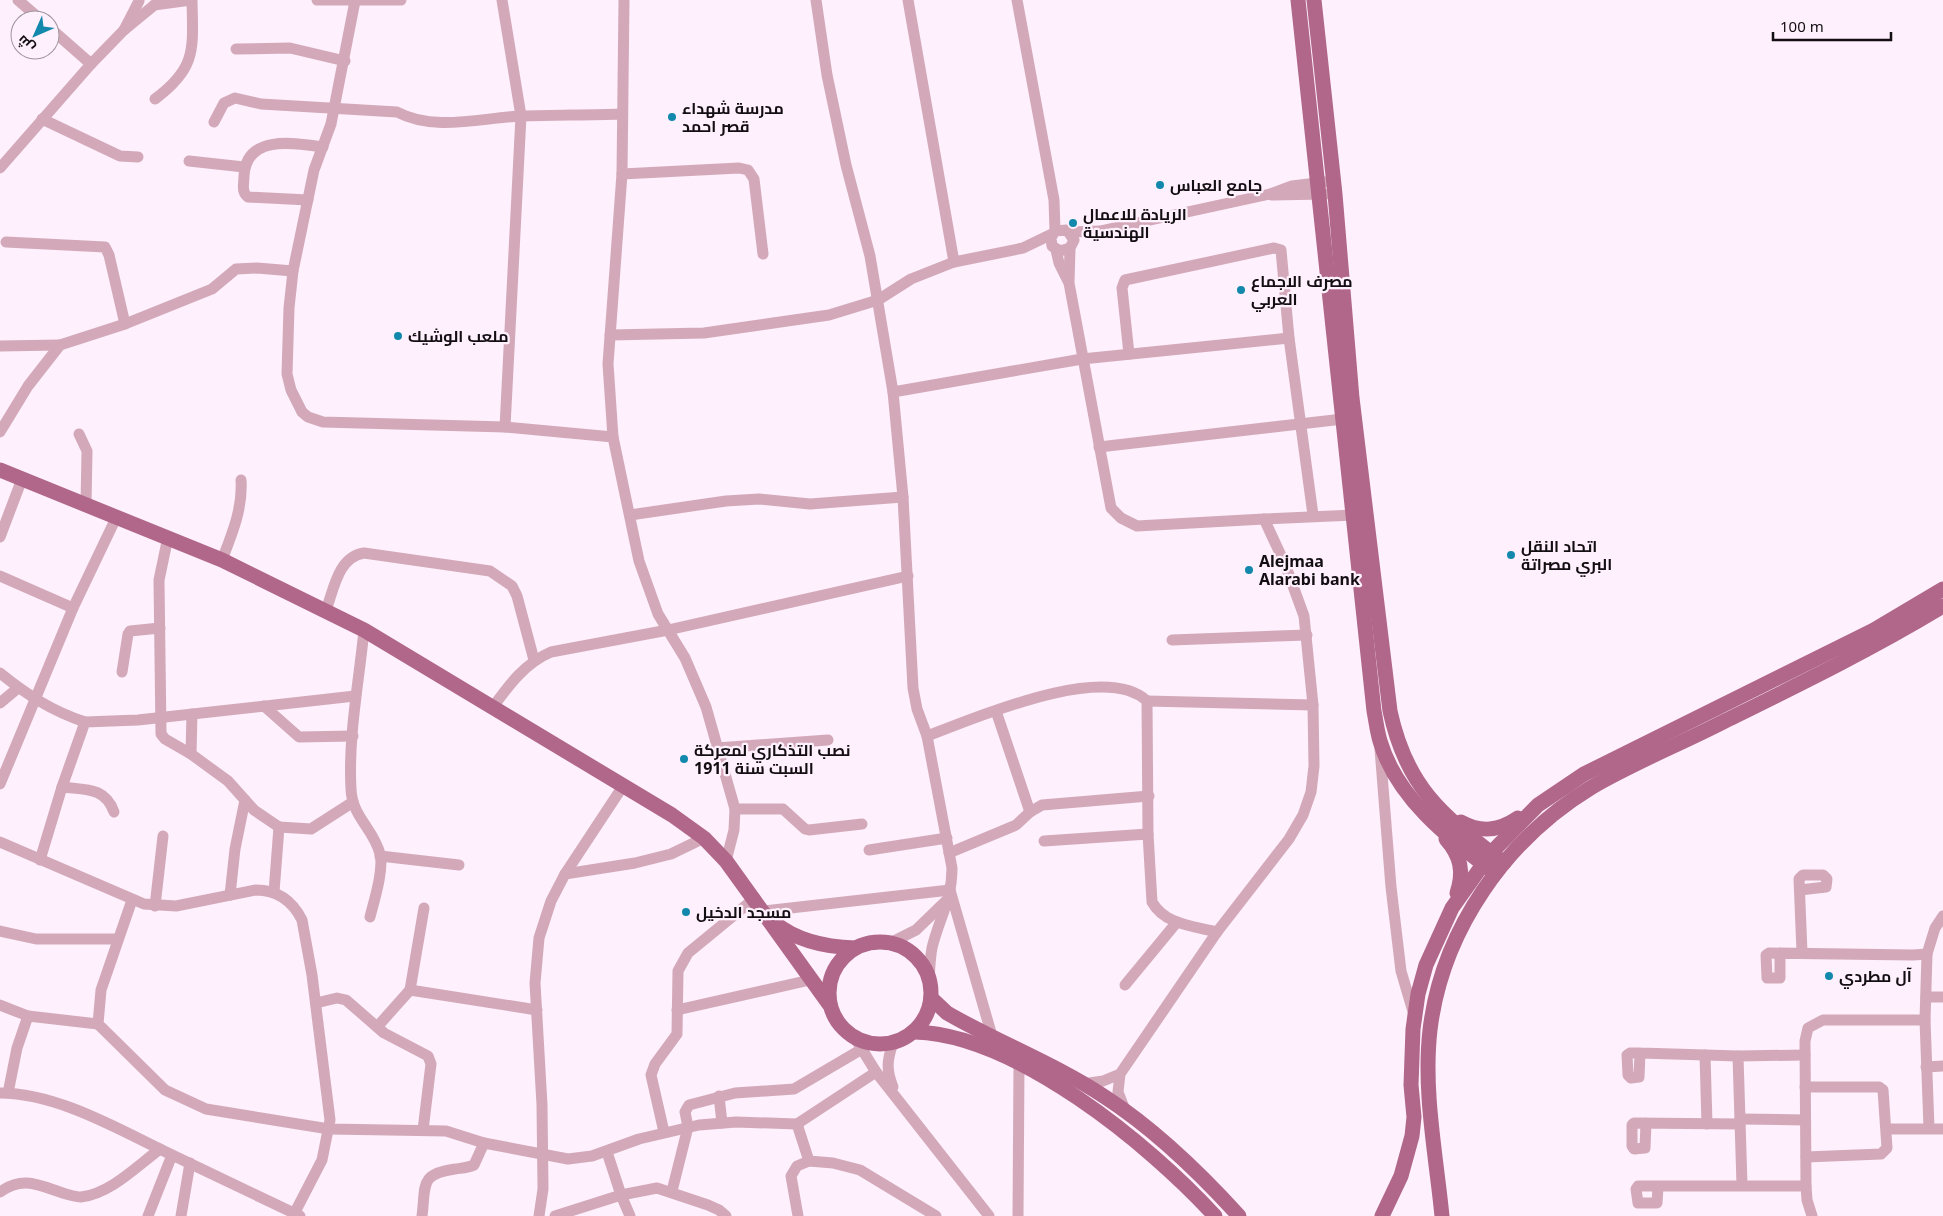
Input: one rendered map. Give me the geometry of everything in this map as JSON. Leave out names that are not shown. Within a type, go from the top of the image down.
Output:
[{"type":"main road","points":[[1298,0],[1374,711],[1380,741],[1391,768],[1418,808],[1449,843],[1462,866],[1460,882],[1452,908],[1426,965],[1415,1017],[1411,1085],[1414,1117],[1412,1136],[1401,1176],[1382,1216]]},
{"type":"main road","points":[[1314,0],[1334,187],[1352,398],[1390,711],[1395,738],[1407,767],[1418,785],[1434,805],[1487,858]]},
{"type":"main road","points":[[0,470],[222,560],[326,610],[364,630],[493,707],[704,838],[726,861],[755,898],[810,980],[829,1004],[838,1024],[858,1044],[880,1045],[893,1043],[915,1032],[926,1016],[931,998],[930,979],[924,966],[915,955],[903,947],[890,943],[866,943],[856,948],[836,965],[828,990],[829,1004]]},
{"type":"main road","points":[[1434,805],[1471,827],[1484,830],[1510,824],[1584,774],[1866,634],[1943,589]]},
{"type":"main road","points":[[1442,1216],[1429,1098],[1430,1030],[1437,992],[1453,944],[1466,917],[1500,868],[1550,817],[1593,787],[1849,660],[1943,606]]},
{"type":"main road","points":[[1452,908],[1487,858],[1538,805]]},
{"type":"main road","points":[[1418,808],[1500,868]]},
{"type":"main road","points":[[766,914],[781,928],[803,939],[818,944],[856,948]]},
{"type":"main road","points":[[931,998],[947,1013],[1083,1084],[1125,1110],[1163,1140],[1199,1173],[1239,1216]]},
{"type":"main road","points":[[915,1032],[938,1033],[957,1038],[1019,1064],[1086,1104],[1135,1140],[1190,1189],[1215,1216]]},
{"type":"street","points":[[18,0],[30,10]]},
{"type":"street","points":[[124,30],[139,0],[146,7],[155,4],[191,0],[192,30],[188,65],[170,88],[155,99]]},
{"type":"street","points":[[317,0],[401,0]]},
{"type":"street","points":[[502,0],[521,116],[506,427]]},
{"type":"street","points":[[624,0],[621,114],[622,174],[608,364],[613,437],[639,561],[658,614],[697,685],[706,707],[735,809],[734,830],[726,861]]},
{"type":"street","points":[[816,0],[827,75],[846,164],[870,256],[893,392],[903,497],[913,688],[917,709],[927,736],[952,868],[949,895],[932,946],[930,979]]},
{"type":"street","points":[[908,0],[954,262]]},
{"type":"street","points":[[1017,0],[1054,200],[1054,233],[1051,242],[1069,282]]},
{"type":"street","points":[[355,1],[345,61],[323,147],[314,170],[293,271],[289,308],[287,374],[294,398],[308,417],[323,422],[506,427],[613,437]]},
{"type":"street","points":[[0,168],[90,64],[124,30],[155,4]]},
{"type":"street","points":[[60,37],[90,64]]},
{"type":"street","points":[[236,49],[290,48],[345,61]]},
{"type":"street","points":[[214,122],[224,103],[234,98],[261,104],[397,112],[412,120],[439,123],[521,116],[621,114]]},
{"type":"street","points":[[42,119],[120,156],[138,157]]},
{"type":"street","points":[[308,200],[248,197],[243,190],[244,168],[256,150],[263,146],[283,143],[323,147]]},
{"type":"street","points":[[189,161],[244,168]]},
{"type":"street","points":[[622,174],[740,168],[748,170],[754,179],[762,254]]},
{"type":"street","points":[[610,336],[704,333],[829,315],[878,300],[911,279],[954,262],[1023,248],[1054,233],[1100,231],[1270,194],[1286,187],[1334,187]]},
{"type":"street","points":[[1054,200],[1069,231],[1072,246],[1069,282],[1110,508],[1132,525],[1314,515],[1354,515]]},
{"type":"street","points":[[1023,248],[1064,252],[1100,231]]},
{"type":"street","points":[[6,242],[104,247],[109,255],[125,324]]},
{"type":"street","points":[[1128,354],[1122,288],[1125,280],[1274,248],[1281,250],[1289,338],[1314,515]]},
{"type":"street","points":[[0,346],[60,345],[125,324],[212,289],[236,269],[257,268],[293,271]]},
{"type":"street","points":[[893,392],[1082,359],[1289,338]]},
{"type":"street","points":[[0,432],[28,386],[60,345]]},
{"type":"street","points":[[1099,448],[1343,419]]},
{"type":"street","points":[[79,434],[87,451],[86,505]]},
{"type":"street","points":[[0,537],[22,479]]},
{"type":"street","points":[[222,560],[238,514],[242,495],[241,480]]},
{"type":"street","points":[[630,515],[726,501],[759,499],[810,504],[903,497]]},
{"type":"street","points":[[0,784],[73,608],[116,518]]},
{"type":"street","points":[[1125,1110],[1118,1092],[1120,1074],[1217,932],[1288,838],[1303,815],[1311,792],[1314,766],[1313,705],[1304,616],[1297,592],[1264,519]]},
{"type":"street","points":[[168,538],[159,580],[160,718],[163,737],[228,781],[254,810],[279,827],[311,829],[353,802]]},
{"type":"street","points":[[326,610],[344,564],[355,555],[364,553],[490,571],[512,586],[517,596],[534,660]]},
{"type":"street","points":[[0,576],[73,608]]},
{"type":"street","points":[[493,707],[514,679],[534,660],[560,649],[668,630],[908,576]]},
{"type":"street","points":[[122,672],[130,631],[160,628]]},
{"type":"street","points":[[364,630],[355,696],[351,789],[357,815],[375,842],[380,856],[370,917]]},
{"type":"street","points":[[1172,640],[1307,635]]},
{"type":"street","points":[[0,674],[36,701],[54,711],[85,722],[160,718],[355,696]]},
{"type":"street","points":[[927,736],[996,711],[1059,692],[1083,687],[1127,689],[1134,691],[1147,701],[1313,705]]},
{"type":"street","points":[[0,703],[18,688]]},
{"type":"street","points":[[1147,701],[1148,834],[1152,902],[1158,911],[1177,922],[1217,932]]},
{"type":"street","points":[[264,706],[299,737],[353,736]]},
{"type":"street","points":[[996,711],[1030,812]]},
{"type":"street","points":[[190,754],[192,714]]},
{"type":"street","points":[[40,860],[62,786],[85,722]]},
{"type":"street","points":[[717,748],[828,740]]},
{"type":"street","points":[[1380,741],[1391,887],[1401,971],[1415,1017]]},
{"type":"street","points":[[0,754],[12,756]]},
{"type":"street","points":[[62,786],[96,792],[110,800],[114,812]]},
{"type":"street","points":[[539,1216],[543,1189],[535,966],[538,938],[551,901],[566,874],[623,786]]},
{"type":"street","points":[[950,853],[1016,825],[1030,812],[1042,805],[1149,796]]},
{"type":"street","points":[[230,895],[235,848],[245,800]]},
{"type":"street","points":[[735,809],[783,809],[805,829],[810,830],[862,824]]},
{"type":"street","points":[[274,892],[279,827]]},
{"type":"street","points":[[1044,841],[1148,834]]},
{"type":"street","points":[[155,906],[163,836]]},
{"type":"street","points":[[566,874],[635,863],[671,854],[704,838]]},
{"type":"street","points":[[869,850],[947,838]]},
{"type":"street","points":[[0,842],[132,900],[155,906],[176,906],[256,890],[274,892],[289,901],[302,920],[329,1099],[329,1129],[322,1160],[296,1215],[172,1154],[63,1106],[40,1098],[4,1093],[28,1016]]},
{"type":"street","points":[[380,856],[459,865]]},
{"type":"street","points":[[1800,890],[1802,952]]},
{"type":"street","points":[[766,914],[949,895]]},
{"type":"street","points":[[890,943],[921,925],[949,895]]},
{"type":"street","points":[[949,895],[992,1036]]},
{"type":"street","points":[[664,1132],[651,1075],[655,1064],[677,1034],[678,971],[681,963],[688,953],[755,898]]},
{"type":"street","points":[[98,1024],[101,990],[132,900]]},
{"type":"street","points":[[377,1027],[410,990],[424,908]]},
{"type":"street","points":[[1929,1128],[1925,1020],[1927,954],[1935,928],[1943,916]]},
{"type":"street","points":[[1125,985],[1177,922]]},
{"type":"street","points":[[0,931],[36,939],[117,939]]},
{"type":"street","points":[[1780,952],[1927,954]]},
{"type":"street","points":[[677,1010],[810,980]]},
{"type":"street","points":[[410,990],[537,1010]]},
{"type":"street","points":[[1926,997],[1943,998]]},
{"type":"street","points":[[316,1003],[337,998],[346,1000],[377,1027],[392,1037],[425,1053],[431,1060],[424,1130]]},
{"type":"street","points":[[0,1005],[28,1016],[98,1024],[165,1090],[185,1102],[206,1109],[329,1129],[446,1131],[484,1143],[568,1159],[607,1152],[664,1132],[688,1127],[722,1123],[797,1124],[876,1072]]},
{"type":"street","points":[[1812,1216],[1807,1200],[1806,1186],[1805,1042],[1808,1028],[1823,1020],[1925,1020]]},
{"type":"street","points":[[893,1043],[887,1060],[887,1072],[897,1096]]},
{"type":"street","points":[[672,1191],[688,1127],[685,1112],[689,1105],[720,1096],[794,1089],[858,1044],[876,1072],[897,1096],[934,1147],[989,1216]]},
{"type":"street","points":[[1640,1053],[1738,1056],[1805,1055]]},
{"type":"street","points":[[1706,1055],[1707,1124]]},
{"type":"street","points":[[1738,1056],[1742,1185]]},
{"type":"street","points":[[1018,1216],[1019,1064]]},
{"type":"street","points":[[1926,1067],[1943,1066]]},
{"type":"street","points":[[1083,1084],[1103,1081],[1120,1074]]},
{"type":"street","points":[[1805,1086],[1879,1087],[1885,1094],[1887,1129],[1887,1148],[1881,1154],[1806,1157]]},
{"type":"street","points":[[720,1096],[722,1123]]},
{"type":"street","points":[[1646,1123],[1707,1124],[1806,1120]]},
{"type":"street","points":[[797,1124],[809,1161]]},
{"type":"street","points":[[1887,1129],[1943,1129]]},
{"type":"street","points":[[422,1216],[426,1183],[429,1176],[438,1171],[474,1165],[484,1143]]},
{"type":"street","points":[[0,1192],[18,1182],[28,1182],[79,1197],[97,1193],[114,1183],[160,1149]]},
{"type":"street","points":[[607,1152],[630,1216]]},
{"type":"street","points":[[148,1216],[172,1154]]},
{"type":"street","points":[[798,1216],[791,1176],[797,1166],[809,1161],[833,1163],[860,1170],[936,1216]]},
{"type":"street","points":[[181,1216],[190,1163]]},
{"type":"street","points":[[1658,1187],[1806,1186]]},
{"type":"street","points":[[555,1216],[621,1195],[657,1188],[672,1191],[719,1210],[726,1216]]},
{"type":"place","name":"مدرسة شهداء قصر احمد","points":[[672,117]]},
{"type":"place","name":"جامع العباس","points":[[1160,185]]},
{"type":"place","name":"الريادة للاعمال الهندسية","points":[[1073,223]]},
{"type":"place","name":"مصرف الاجماع العربي","points":[[1241,290]]},
{"type":"place","name":"ملعب الوشيك","points":[[398,336]]},
{"type":"place","name":"اتحاد النقل البري مصراتة","points":[[1511,555]]},
{"type":"place","name":"Alejmaa Alarabi bank","points":[[1249,570]]},
{"type":"place","name":"نصب التذكاري لمعركة السبت سنة 1911","points":[[684,759]]},
{"type":"place","name":"مسجد الدخيل","points":[[686,912]]},
{"type":"place","name":"آل مطردي","points":[[1829,976]]}]
